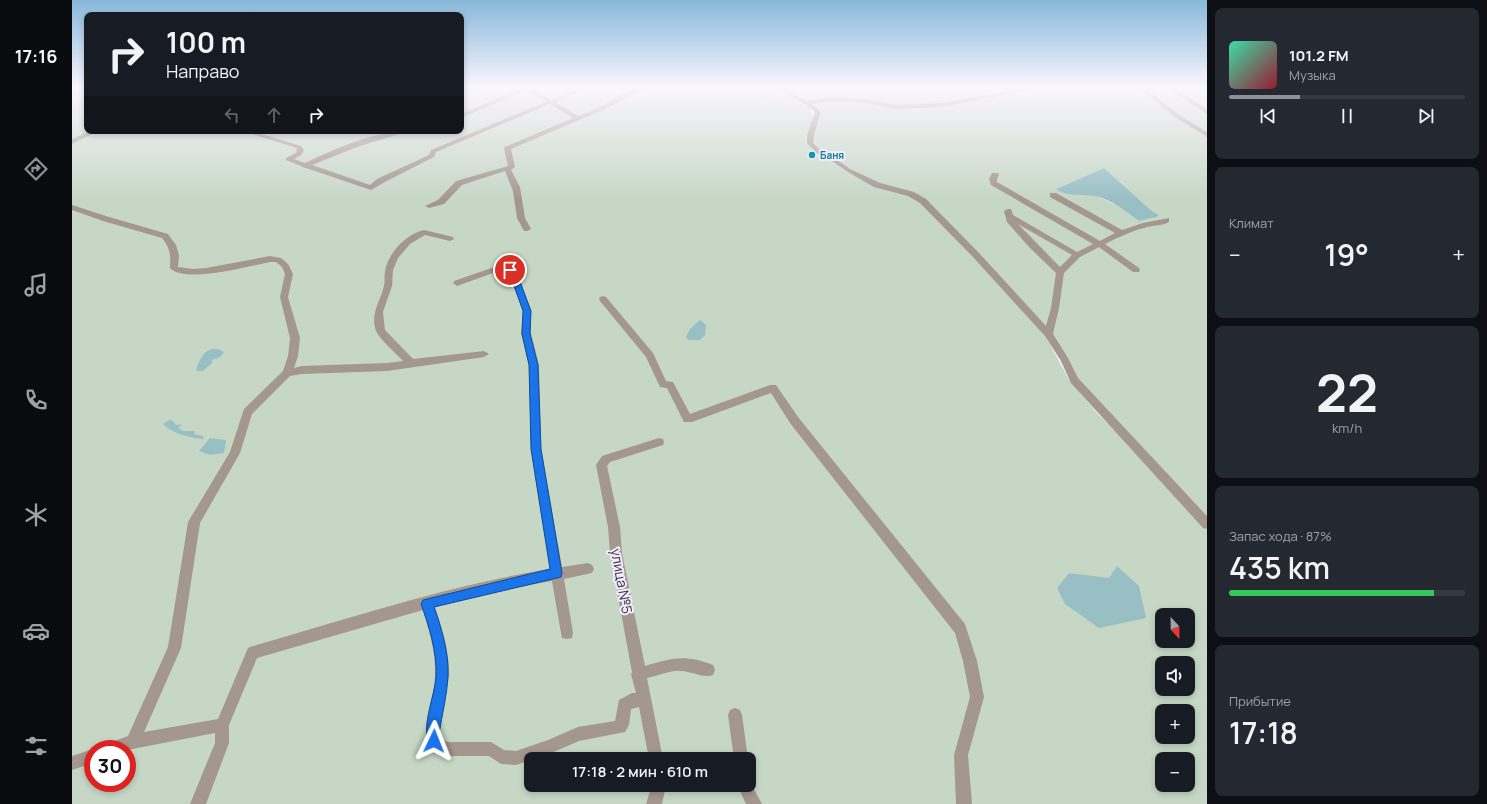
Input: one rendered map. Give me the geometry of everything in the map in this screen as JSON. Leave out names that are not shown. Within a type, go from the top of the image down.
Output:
[{"type":"street","points":[[255,134],[299,147],[301,150],[299,154],[288,159],[304,166],[371,188],[380,181],[432,156],[433,151],[496,126]]},
{"type":"street","points":[[429,206],[441,202],[460,183],[471,178],[512,167],[507,148],[559,126]]},
{"type":"street","points":[[814,126],[809,136],[810,143],[819,152],[876,185],[910,194],[923,201],[976,255],[1048,334],[1079,385],[1102,412],[1155,466],[1207,524]]},
{"type":"street","points":[[1192,126],[1207,135]]},
{"type":"street","points":[[72,142],[88,134]]},
{"type":"street","points":[[304,166],[318,159],[378,136],[389,134]]},
{"type":"street","points":[[507,169],[513,177],[519,199],[520,221],[527,229]]},
{"type":"street","points":[[995,175],[993,179],[994,183],[1100,244],[1136,270]]},
{"type":"street","points":[[1053,195],[1121,233]]},
{"type":"street","points":[[72,207],[106,219],[165,236],[172,245],[175,255],[174,268],[178,271],[194,273],[270,259],[278,260],[285,266],[289,274],[284,297],[295,338],[293,356],[287,373],[248,412],[235,454],[194,522],[174,648],[133,740]]},
{"type":"street","points":[[1060,272],[1033,246],[1010,220],[1008,213],[1077,255]]},
{"type":"street","points":[[1048,334],[1055,308],[1060,272],[1077,255],[1121,233],[1146,225],[1161,223],[1166,220]]},
{"type":"street","points":[[411,363],[381,331],[379,324],[379,307],[388,286],[388,272],[391,261],[412,238],[424,232],[450,239]]},
{"type":"street","points":[[457,283],[506,266],[514,276],[523,298],[527,311],[526,334],[534,365],[536,449],[567,632]]},
{"type":"street","points":[[603,299],[650,355],[663,384],[670,385],[688,419],[773,388],[794,420],[960,629],[970,661],[977,697],[961,755],[964,804]]},
{"type":"street","points":[[287,373],[302,370],[387,367],[484,354]]},
{"type":"street","name":"улица №5","points":[[654,752],[638,674],[616,553],[614,527],[601,465],[606,459],[659,442]]},
{"type":"street","points":[[198,804],[222,743],[222,725],[253,653],[427,604],[557,573],[588,569]]},
{"type":"street","points":[[427,604],[433,622],[441,658],[442,676],[432,734],[435,745],[439,747],[449,749],[491,749],[501,757],[516,758],[549,747],[578,734],[620,728],[622,725],[624,705],[632,700],[643,700]]},
{"type":"street","points":[[638,674],[676,664],[690,665],[708,670]]},
{"type":"street","points":[[735,715],[740,752]]},
{"type":"street","points":[[136,740],[222,725]]},
{"type":"street","points":[[72,763],[84,759]]},
{"type":"street","points":[[654,804],[657,792]]},
{"type":"street","points":[[748,792],[754,804]]},
{"type":"shaded area","points":[[72,126],[84,126],[84,134],[464,134],[464,126],[1207,126],[1207,516],[1127,433],[1081,382],[1055,339],[1044,326],[1047,339],[1068,378],[1096,412],[1149,465],[1207,530],[1207,804],[72,804]],"holes":[[[809,132],[813,144],[821,151],[874,185],[845,171],[807,143],[806,136]],[[1104,168],[1152,211],[1159,215],[1139,221],[1116,205],[1097,196],[1056,189]]]},
{"type":"shaded area","points":[[1104,168],[1152,211],[1159,215],[1139,221],[1107,200],[1090,195],[1060,192],[1056,189]]},
{"type":"shaded area","points":[[700,320],[706,325],[705,335],[700,340],[688,340],[686,337],[690,329]]},
{"type":"shaded area","points":[[212,349],[218,349],[224,352],[220,357],[212,360],[212,363],[203,371],[196,371],[203,355]]},
{"type":"shaded area","points":[[170,420],[176,425],[182,424],[179,429],[184,431],[195,431],[194,434],[203,436],[204,439],[177,433],[163,424]]},
{"type":"shaded area","points":[[210,438],[226,440],[224,453],[210,455],[199,451]]},
{"type":"shaded area","points":[[1117,566],[1139,586],[1146,618],[1099,628],[1065,604],[1057,588],[1069,573],[1109,578]]},
{"type":"place","name":"Баня","points":[[812,155]]},
{"type":"route","points":[[434,741],[432,734],[442,676],[438,642],[427,604],[557,573],[536,449],[534,365],[526,334],[527,311],[514,276],[510,270]]}]
